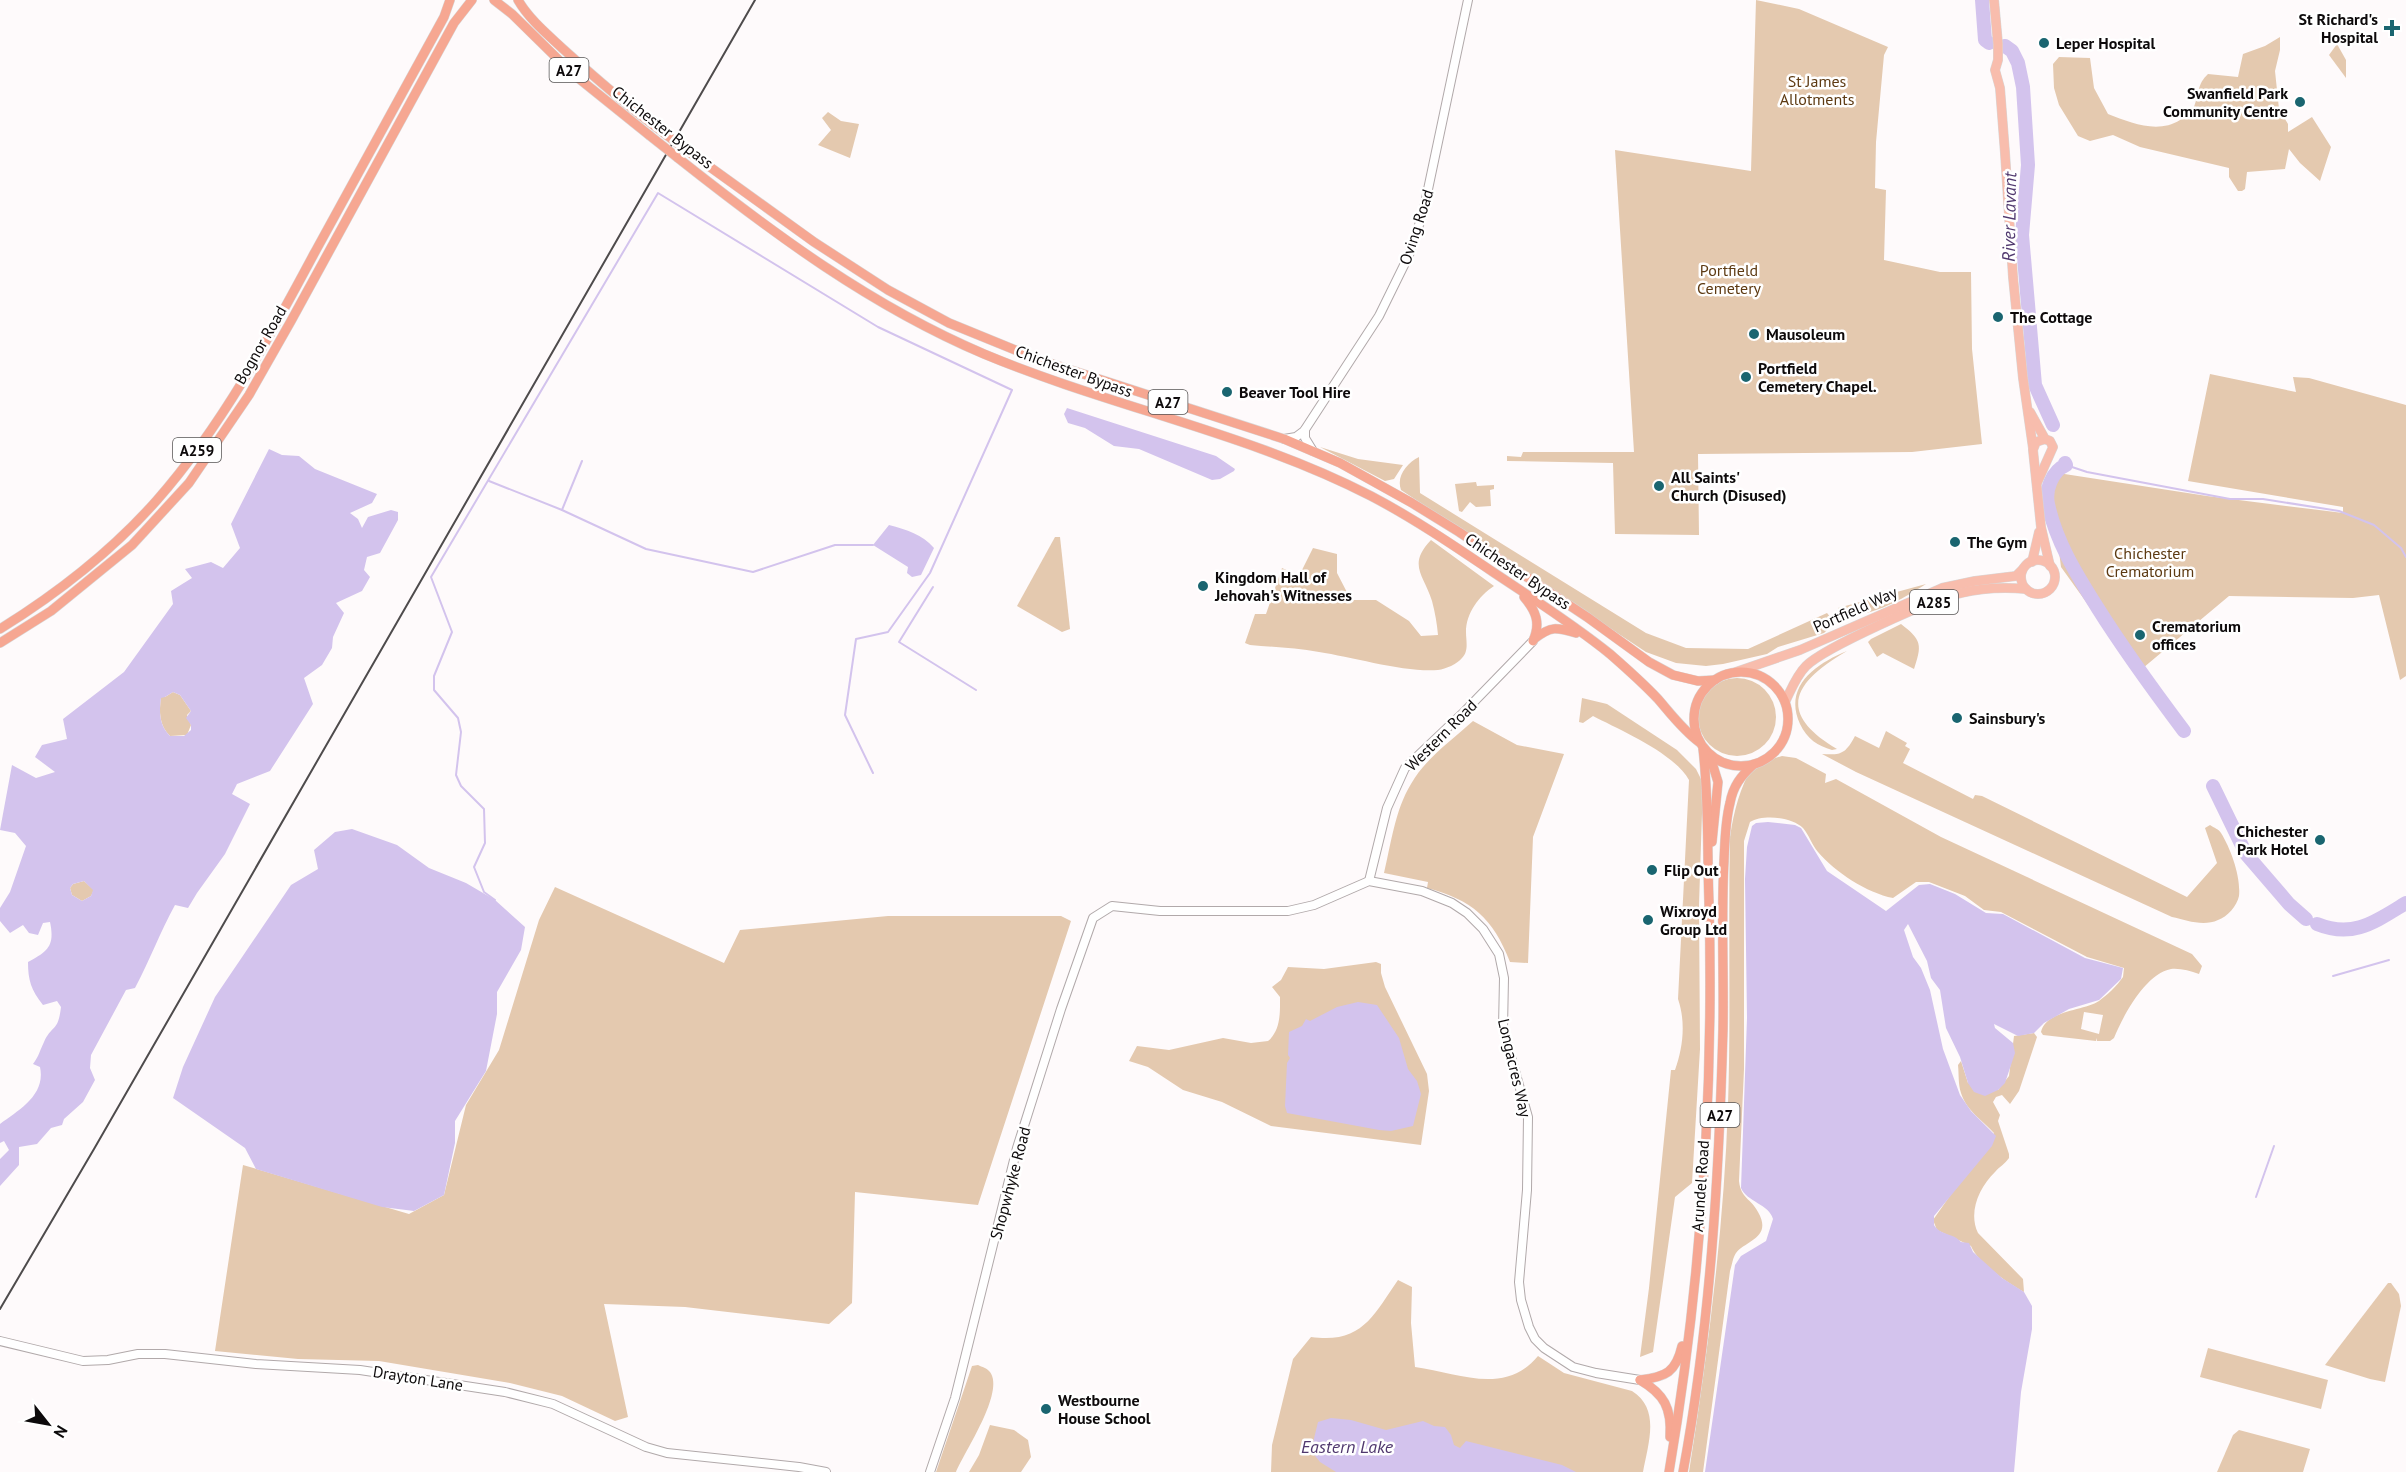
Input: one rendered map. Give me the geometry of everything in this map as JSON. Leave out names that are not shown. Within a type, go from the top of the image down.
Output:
[{"type":"highway","name":"Bognor Road","points":[[0,629],[78,575],[121,538],[157,500],[207,437],[244,380],[282,314],[444,17],[450,0]]},
{"type":"highway","name":"Bognor Road","points":[[0,643],[51,611],[132,545],[189,483],[249,395],[454,23],[472,0]]},
{"type":"highway","name":"Chichester Bypass","points":[[494,0],[512,14],[572,73],[804,255],[912,320],[984,354],[1307,466],[1371,496],[1450,543],[1584,635],[1632,674],[1657,698],[1683,730],[1704,749]]},
{"type":"highway","name":"Chichester Bypass","points":[[518,0],[546,33],[609,91],[685,150],[814,242],[888,290],[949,323],[1040,360],[1284,439],[1362,474],[1422,508],[1587,617],[1649,662],[1673,675],[1698,681],[1715,680]]},
{"type":"highway","points":[[1514,586],[1534,608],[1537,616],[1538,626],[1533,641]]},
{"type":"highway","points":[[1533,641],[1547,630],[1558,627],[1584,635]]},
{"type":"highway","points":[[1736,672],[1746,672],[1766,679],[1780,693],[1785,702],[1788,722],[1781,744],[1765,760],[1753,765],[1730,765],[1704,749],[1694,720],[1696,705],[1703,691],[1715,680],[1736,672]]},
{"type":"highway","name":"Arundel Road","points":[[1669,1472],[1693,1301],[1708,1083],[1711,976],[1708,872],[1718,782],[1704,749]]},
{"type":"highway","name":"Arundel Road","points":[[1683,1472],[1705,1309],[1717,1170],[1724,982],[1722,898],[1726,830],[1734,790],[1740,777],[1753,765]]},
{"type":"highway","points":[[1640,1380],[1661,1377],[1679,1361],[1693,1301]]},
{"type":"highway","points":[[1640,1380],[1661,1395],[1668,1410],[1671,1428],[1669,1472]]},
{"type":"main road","name":"Oving Road","points":[[1305,430],[1379,316],[1409,255],[1423,213],[1468,0]]},
{"type":"main road","points":[[1994,0],[1998,44],[1998,60],[1995,70],[2000,88],[2013,278],[2041,527],[2054,579],[2047,591],[2038,594],[2026,589],[2021,581],[2022,570],[2032,562],[2042,561],[2050,566]]},
{"type":"main road","points":[[2027,406],[2045,439],[2053,446],[2036,488]]},
{"type":"main road","points":[[1284,439],[1299,435],[1305,430]]},
{"type":"main road","points":[[1305,430],[1305,438],[1313,451]]},
{"type":"main road","points":[[2033,449],[2037,440],[2045,439]]},
{"type":"main road","points":[[2033,449],[2038,457],[2047,457]]},
{"type":"main road","points":[[2032,562],[2041,527]]},
{"type":"main road","name":"Portfield Way","points":[[1736,672],[1800,650],[1942,588],[1975,580],[2016,576],[2022,570]]},
{"type":"main road","name":"Portfield Way","points":[[1785,702],[1807,665],[1849,641],[1926,605],[1958,593],[1988,589],[2026,589]]},
{"type":"main road","name":"Western Road","points":[[1369,881],[1387,808],[1406,768],[1533,641]]},
{"type":"main road","name":"Shopwhyke Road","points":[[930,1472],[955,1398],[1017,1148],[1061,1009],[1093,918],[1112,906],[1160,911],[1288,911],[1314,905],[1369,881]]},
{"type":"main road","name":"Longacres Way","points":[[1369,881],[1398,885],[1444,900],[1467,913],[1492,942],[1499,954],[1504,978],[1503,1028],[1528,1117],[1527,1190],[1520,1282],[1521,1300],[1528,1327],[1544,1348],[1573,1367],[1596,1374],[1640,1380]]},
{"type":"main road","name":"Drayton Lane","points":[[0,1341],[83,1361],[108,1360],[138,1354],[165,1354],[256,1364],[396,1374],[530,1397],[573,1412],[646,1447],[667,1453],[826,1472]]},
{"type":"green space","points":[[1756,0],[1799,9],[1888,47],[1884,55],[1876,142],[1875,188],[1886,190],[1884,260],[1940,272],[1971,272],[1972,349],[1982,444],[1912,452],[1698,454],[1699,535],[1615,534],[1613,463],[1507,461],[1507,456],[1521,457],[1523,452],[1634,452],[1615,150],[1751,171]]},
{"type":"green space","points":[[2280,37],[2280,50],[2275,71],[2279,109],[2288,124],[2288,132],[2312,117],[2331,147],[2320,181],[2300,163],[2289,149],[2285,169],[2247,172],[2245,189],[2238,191],[2229,177],[2229,168],[2140,147],[2113,135],[2090,141],[2078,136],[2059,105],[2054,88],[2053,64],[2059,57],[2090,58],[2094,88],[2108,114],[2144,126],[2172,124],[2190,113],[2200,85],[2208,74],[2238,77],[2243,54],[2265,46]]},
{"type":"green space","points":[[2337,44],[2346,60],[2346,78],[2329,55]]},
{"type":"green space","points":[[828,112],[841,121],[859,124],[850,158],[818,145],[831,130],[822,118]]},
{"type":"green space","name":"Chichester Crematorium","points":[[2210,374],[2296,392],[2293,377],[2309,378],[2406,405],[2406,676],[2400,680],[2379,595],[2353,598],[2229,596],[2137,673],[2061,567],[2051,489],[2058,473],[2207,496],[2343,513],[2343,507],[2188,481]]},
{"type":"green space","points":[[1320,447],[1358,459],[1403,465],[1394,479],[1385,481]]},
{"type":"green space","points":[[1419,457],[1420,493],[1646,633],[1686,648],[1748,649],[1827,613],[1831,618],[1831,626],[1824,633],[1778,647],[1767,654],[1723,664],[1706,666],[1676,663],[1646,652],[1401,490],[1401,475],[1410,463]]},
{"type":"green space","points":[[1476,482],[1477,486],[1494,485],[1494,489],[1490,490],[1491,506],[1476,507],[1470,502],[1462,512],[1459,511],[1455,484]]},
{"type":"green space","points":[[1055,537],[1060,537],[1070,629],[1062,632],[1017,606]]},
{"type":"green space","points":[[1431,540],[1494,586],[1483,595],[1471,612],[1466,632],[1466,652],[1454,664],[1438,670],[1411,669],[1332,654],[1245,643],[1255,614],[1266,614],[1282,568],[1299,576],[1313,548],[1337,554],[1337,573],[1351,600],[1376,600],[1409,621],[1421,636],[1438,635],[1432,601],[1419,563],[1420,556]]},
{"type":"green space","points":[[1926,584],[1895,602],[1873,611],[1838,615],[1838,608]]},
{"type":"green space","points":[[1901,624],[1913,634],[1918,644],[1914,669],[1883,653],[1877,657],[1868,642]]},
{"type":"green space","points":[[1847,651],[1814,674],[1804,686],[1799,698],[1799,710],[1805,722],[1817,735],[1837,749],[1832,750],[1818,744],[1806,734],[1796,711],[1796,699],[1805,678],[1824,663]]},
{"type":"green space","points":[[1737,678],[1752,681],[1769,695],[1776,717],[1773,732],[1759,749],[1737,756],[1722,753],[1705,739],[1698,717],[1701,702],[1715,685]]},
{"type":"green space","points":[[173,692],[180,695],[191,711],[187,715],[191,725],[187,735],[170,736],[162,723],[161,697]]},
{"type":"green space","points":[[1582,698],[1607,704],[1677,750],[1696,769],[1703,783],[1699,905],[1700,1049],[1692,1183],[1675,1197],[1653,1352],[1640,1357],[1671,1070],[1675,1070],[1682,1035],[1682,1017],[1678,999],[1689,780],[1671,761],[1631,735],[1593,716],[1583,723],[1579,722]]},
{"type":"green space","points":[[1473,721],[1517,745],[1564,754],[1533,837],[1528,963],[1510,962],[1488,922],[1469,905],[1457,898],[1427,888],[1428,882],[1384,873],[1397,816],[1411,784],[1431,758]]},
{"type":"green space","points":[[1886,731],[1907,743],[1905,746],[1910,749],[1903,763],[1973,799],[1975,795],[1982,796],[2187,897],[2217,863],[2205,828],[2210,825],[2221,833],[2234,863],[2239,888],[2236,904],[2221,919],[2212,922],[2195,922],[2172,917],[1856,772],[1822,754],[1842,752],[1855,736],[1879,748]]},
{"type":"green space","points":[[1782,756],[1796,758],[1826,774],[1825,783],[1836,779],[1941,837],[2192,954],[2202,966],[2199,974],[2171,969],[2161,972],[2152,979],[2136,997],[2114,1038],[2110,1041],[2097,1041],[2097,1038],[2096,1041],[2043,1035],[2041,1032],[2044,1025],[2050,1019],[2099,1001],[2123,977],[2124,968],[2087,957],[2001,912],[1984,910],[1965,896],[1929,882],[1916,882],[1893,898],[1873,892],[1852,881],[1833,867],[1818,852],[1798,824],[1770,817],[1750,822],[1744,841],[1744,1069],[1739,1181],[1744,1195],[1758,1212],[1762,1228],[1756,1238],[1740,1249],[1733,1259],[1703,1472],[1689,1472],[1714,1289],[1726,1151],[1730,837],[1738,800],[1753,765]],"holes":[[[2084,1012],[2103,1015],[2099,1034],[2081,1029]]]},
{"type":"green space","points":[[84,881],[94,890],[91,896],[82,901],[72,895],[70,888],[73,884]]},
{"type":"green space","points":[[555,887],[724,963],[740,930],[888,916],[1061,916],[1071,921],[978,1205],[855,1192],[852,1303],[829,1324],[685,1307],[604,1304],[628,1417],[615,1421],[562,1396],[510,1383],[379,1361],[298,1359],[215,1351],[243,1165],[409,1214],[444,1195],[466,1105],[499,1050],[539,920]]},
{"type":"green space","points":[[1376,962],[1381,964],[1385,987],[1427,1074],[1429,1091],[1421,1145],[1271,1126],[1222,1102],[1183,1090],[1148,1067],[1129,1061],[1137,1046],[1169,1050],[1223,1038],[1251,1043],[1268,1041],[1278,1026],[1280,1015],[1280,997],[1272,987],[1281,980],[1288,967],[1324,969]]},
{"type":"green space","points":[[2034,1033],[2037,1037],[2019,1091],[2010,1104],[2002,1095],[1996,1097],[1993,1102],[2000,1115],[1998,1121],[2009,1158],[1984,1185],[1977,1201],[1974,1217],[1978,1233],[2023,1279],[2024,1292],[1986,1265],[1971,1246],[1937,1230],[1933,1220],[1994,1133],[1963,1099],[1959,1086],[1958,1065],[1961,1061],[1968,1083],[1998,1090],[2009,1076],[2014,1036]]},
{"type":"green space","points":[[1398,1280],[1412,1287],[1411,1323],[1415,1367],[1464,1377],[1496,1379],[1525,1368],[1538,1356],[1564,1373],[1632,1391],[1641,1398],[1650,1417],[1643,1472],[1271,1472],[1272,1445],[1293,1359],[1311,1337],[1343,1336],[1364,1325]]},
{"type":"green space","points":[[2388,1283],[2391,1283],[2399,1294],[2401,1306],[2385,1382],[2325,1365]]},
{"type":"green space","points":[[2208,1348],[2328,1380],[2321,1409],[2200,1377]]},
{"type":"green space","points":[[978,1365],[990,1372],[993,1381],[988,1407],[956,1472],[936,1472],[972,1366]]},
{"type":"green space","points":[[990,1425],[1014,1430],[1028,1440],[1031,1457],[1021,1472],[969,1472],[979,1455]]},
{"type":"green space","points":[[2239,1430],[2310,1449],[2303,1472],[2217,1472],[2233,1435]]},
{"type":"water","points":[[1067,408],[1216,456],[1235,469],[1220,479],[1212,480],[1139,449],[1114,446],[1085,428],[1068,423],[1064,414]]},
{"type":"water","points":[[269,449],[282,455],[299,456],[315,469],[377,494],[372,503],[350,513],[358,519],[362,528],[368,517],[391,510],[398,512],[398,520],[380,553],[367,557],[364,570],[370,577],[362,591],[336,603],[344,613],[333,637],[332,648],[322,665],[304,678],[313,704],[270,771],[237,784],[232,794],[250,804],[225,854],[188,908],[175,905],[135,988],[126,990],[91,1055],[90,1068],[95,1080],[83,1102],[64,1119],[62,1125],[51,1128],[37,1144],[19,1147],[19,1165],[0,1186],[0,1159],[9,1150],[4,1141],[0,1143],[0,1124],[23,1107],[35,1094],[41,1077],[40,1067],[33,1064],[47,1036],[56,1025],[61,1007],[57,1001],[43,1005],[33,990],[29,974],[28,962],[45,951],[51,942],[50,922],[43,923],[38,935],[29,933],[23,925],[10,933],[0,921],[0,908],[10,892],[26,846],[15,833],[0,830],[12,765],[36,778],[55,772],[35,757],[42,745],[67,739],[63,719],[124,672],[173,604],[171,591],[192,578],[185,569],[211,562],[223,568],[240,548],[231,524]],"holes":[[[173,692],[180,695],[191,711],[186,718],[191,725],[191,730],[184,736],[170,736],[162,723],[161,698]],[[84,881],[93,890],[91,896],[82,901],[72,895],[70,888],[73,884]]]},
{"type":"water","points":[[889,525],[919,536],[934,548],[921,575],[912,577],[907,573],[908,567],[873,545]]},
{"type":"water","points":[[1756,823],[1795,825],[1801,828],[1827,871],[1886,911],[1919,885],[1930,884],[1955,894],[1986,913],[2003,914],[2085,958],[2123,968],[2121,979],[2099,1000],[2069,1009],[2044,1023],[2034,1033],[2018,1036],[1994,1024],[1995,1028],[2013,1043],[2015,1053],[2005,1083],[1998,1090],[1985,1096],[1974,1092],[1968,1083],[1960,1057],[1946,1028],[1940,990],[1931,978],[1927,961],[1908,924],[1904,930],[1913,957],[1921,968],[1930,990],[1943,1049],[1960,1095],[1971,1111],[1996,1136],[1992,1146],[1934,1216],[1934,1225],[1940,1231],[1961,1242],[1969,1243],[1973,1252],[2002,1278],[2024,1292],[2032,1306],[2032,1329],[2021,1392],[2014,1472],[1705,1472],[1735,1265],[1741,1256],[1766,1241],[1773,1219],[1767,1210],[1748,1197],[1741,1188],[1747,1018],[1745,879],[1747,847],[1752,826]]},
{"type":"water","points":[[352,829],[397,845],[429,868],[466,883],[495,900],[525,927],[521,950],[497,992],[497,1014],[486,1071],[455,1121],[455,1143],[444,1195],[414,1211],[382,1207],[256,1169],[245,1148],[173,1098],[183,1067],[215,997],[291,885],[318,869],[314,850],[335,832]]},
{"type":"water","points":[[1358,1002],[1377,1005],[1399,1038],[1408,1069],[1417,1081],[1421,1094],[1413,1126],[1391,1131],[1379,1130],[1287,1113],[1285,1106],[1287,1063],[1290,1058],[1288,1055],[1289,1032],[1302,1026],[1306,1019],[1310,1021],[1337,1007]]},
{"type":"water","name":"Eastern Lake","points":[[1331,1418],[1351,1420],[1386,1430],[1423,1421],[1434,1426],[1445,1427],[1454,1445],[1460,1448],[1466,1441],[1562,1465],[1576,1472],[1336,1472],[1320,1462],[1311,1451],[1318,1422]]},
{"type":"waterway","name":"River Lavant","points":[[1982,0],[1985,40],[1989,43]]},
{"type":"waterway","name":"River Lavant","points":[[2005,46],[2012,51],[2018,63],[2023,87],[2028,165],[2022,235],[2035,385],[2053,425]]},
{"type":"waterway","points":[[495,900],[484,892],[474,867],[485,843],[484,809],[461,786],[456,775],[461,732],[458,718],[434,690],[434,676],[452,632],[431,577],[658,193],[878,327],[1012,390],[930,573],[888,632],[856,639],[845,715],[873,773]]},
{"type":"waterway","points":[[562,510],[582,461]]},
{"type":"waterway","name":"River Lavant","points":[[2065,463],[2066,465],[2053,476],[2047,499],[2056,532],[2075,570],[2107,623],[2184,731]]},
{"type":"waterway","name":"River Lavant","points":[[2066,465],[2087,472],[2230,499],[2263,499],[2339,511],[2374,525],[2401,548],[2406,557]]},
{"type":"waterway","points":[[489,481],[562,510],[646,549],[753,572],[835,545],[873,545]]},
{"type":"waterway","points":[[933,587],[899,642],[976,690]]},
{"type":"waterway","name":"River Lavant","points":[[2213,786],[2246,854],[2289,904],[2306,919]]},
{"type":"waterway","name":"River Lavant","points":[[2317,924],[2342,930],[2354,929],[2374,922],[2406,903]]},
{"type":"waterway","points":[[2333,976],[2389,960]]},
{"type":"waterway","points":[[2256,1197],[2274,1146]]},
{"type":"railway","points":[[0,1309],[755,0]]},
{"type":"place","name":"St Richard's Hospital","points":[[2392,28]]},
{"type":"place","name":"Leper Hospital","points":[[2044,43]]},
{"type":"place","name":"Swanfield Park Community Centre","points":[[2300,102]]},
{"type":"place","name":"The Cottage","points":[[1998,317]]},
{"type":"place","name":"Mausoleum","points":[[1754,334]]},
{"type":"place","name":"Portfield Cemetery Chapel.","points":[[1746,377]]},
{"type":"place","name":"Beaver Tool Hire","points":[[1227,392]]},
{"type":"place","name":"All Saints' Church (Disused)","points":[[1659,486]]},
{"type":"place","name":"The Gym","points":[[1955,542]]},
{"type":"place","name":"Kingdom Hall of Jehovah's Witnesses","points":[[1203,586]]},
{"type":"place","name":"Crematorium offices","points":[[2140,635]]},
{"type":"place","name":"Sainsbury's","points":[[1957,718]]},
{"type":"place","name":"Chichester Park Hotel","points":[[2320,840]]},
{"type":"place","name":"Flip Out","points":[[1652,870]]},
{"type":"place","name":"Wixroyd Group Ltd","points":[[1648,920]]},
{"type":"place","name":"Westbourne House School","points":[[1046,1409]]},
{"type":"park label","name":"St James Allotments","points":[[1817,90]]},
{"type":"park label","name":"Portfield Cemetery","points":[[1729,279]]}]
